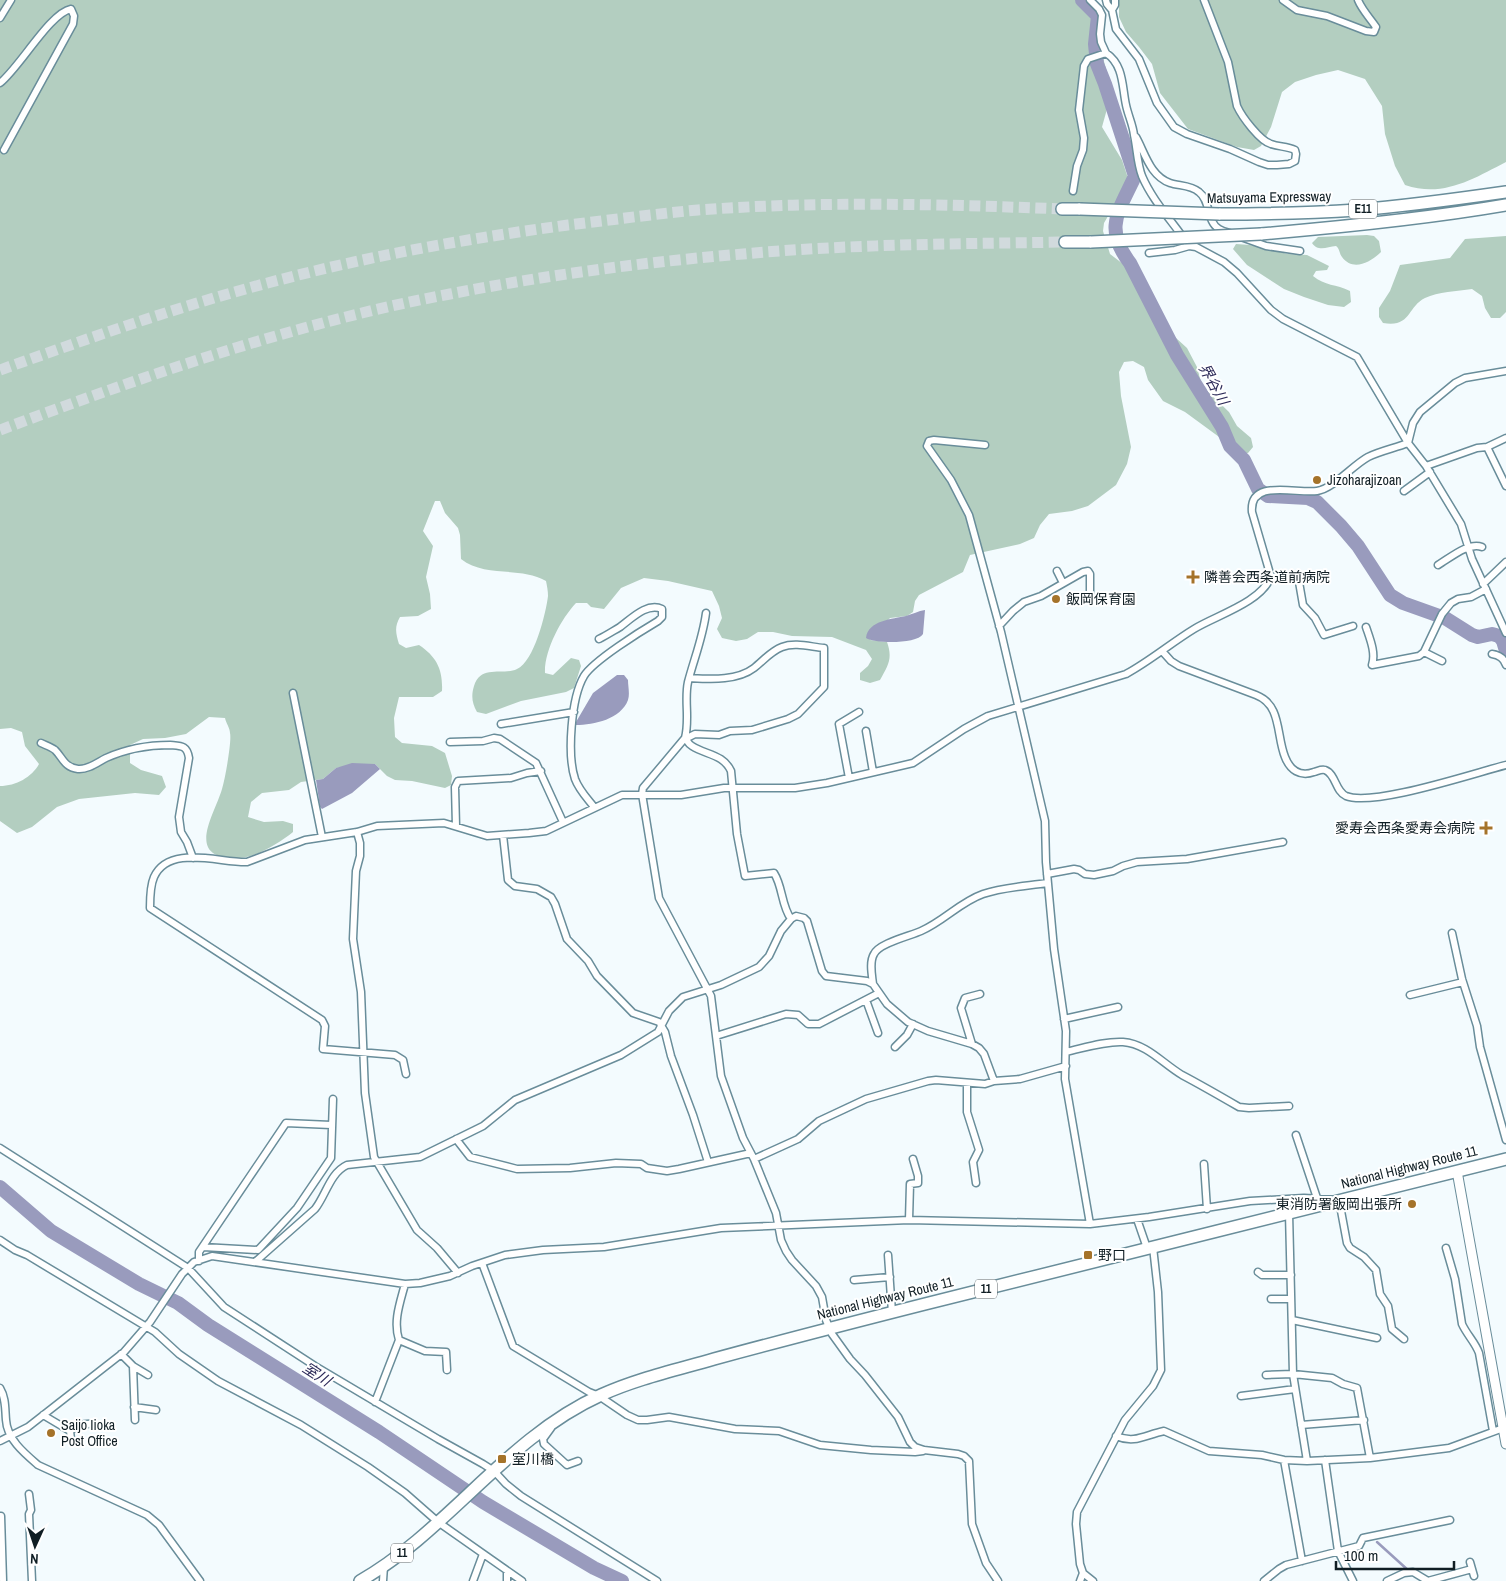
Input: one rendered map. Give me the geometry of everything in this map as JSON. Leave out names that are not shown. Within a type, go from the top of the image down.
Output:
[{"type":"highway","name":"Matsuyama Expressway","points":[[1062,209],[1219,214],[1300,213],[1359,210],[1506,192]]},
{"type":"highway","name":"E11","points":[[1065,242],[1261,234],[1460,213],[1506,205]]},
{"type":"highway","name":"National Highway Route 11","points":[[360,1581],[405,1551],[533,1436],[551,1423],[599,1396],[647,1378],[829,1328],[1506,1159]]},
{"type":"street","points":[[0,18],[11,0]]},
{"type":"street","points":[[1090,0],[1102,15],[1100,34],[1105,53],[1114,60],[1120,72],[1142,176],[1156,201],[1189,246]]},
{"type":"street","points":[[1106,0],[1112,10],[1116,29],[1139,59],[1157,103],[1174,127],[1187,134],[1268,165],[1289,164],[1295,161],[1295,150],[1267,143],[1240,112],[1224,49],[1204,0]]},
{"type":"street","points":[[1112,10],[1115,0]]},
{"type":"street","points":[[1283,0],[1297,10],[1327,16],[1366,31],[1374,32],[1375,25],[1367,16],[1358,0]]},
{"type":"street","points":[[0,83],[22,60],[59,14],[71,9],[74,16],[73,24],[4,150]]},
{"type":"street","points":[[1073,191],[1084,138],[1080,105],[1084,66],[1088,59],[1105,53]]},
{"type":"street","points":[[1134,134],[1151,168],[1158,177],[1168,182],[1192,187],[1200,192],[1205,198],[1214,224],[1218,229],[1266,246],[1300,251]]},
{"type":"street","points":[[1148,253],[1175,250],[1189,246],[1196,247],[1224,262],[1237,273],[1270,310],[1283,319],[1354,354],[1408,443],[1430,472],[1461,524],[1484,586],[1506,633]]},
{"type":"street","points":[[1408,443],[1413,423],[1420,412],[1455,382],[1465,378],[1506,371]]},
{"type":"street","points":[[1426,466],[1477,448],[1487,447],[1506,438]]},
{"type":"street","points":[[985,445],[934,440],[929,441],[927,446],[951,480],[969,515],[999,626],[1045,821],[1047,874],[1054,949],[1064,1019],[1065,1079],[1090,1224]]},
{"type":"street","points":[[406,1074],[403,1060],[395,1055],[322,1050],[325,1026],[322,1020],[150,908],[154,876],[171,860],[193,858],[247,862],[305,840],[357,832],[376,826],[444,823],[487,836],[546,831],[622,794],[681,795],[732,787],[794,788],[849,778],[913,763],[964,729],[988,716],[1126,674],[1195,629],[1249,601],[1271,578],[1271,572],[1252,512],[1251,502],[1254,497],[1266,490],[1306,492],[1323,490],[1368,458],[1408,443]]},
{"type":"street","points":[[1487,447],[1506,486]]},
{"type":"street","points":[[1404,491],[1430,472]]},
{"type":"street","points":[[1438,565],[1469,547],[1482,547]]},
{"type":"street","points":[[1366,627],[1372,647],[1374,661],[1372,665],[1419,656],[1424,652],[1441,616],[1451,603],[1458,599],[1471,597],[1506,562]]},
{"type":"street","points":[[1057,571],[1063,583]]},
{"type":"street","points":[[999,626],[1024,602],[1041,596],[1088,571],[1090,574],[1090,598]]},
{"type":"street","points":[[1271,578],[1291,575],[1296,577],[1299,582],[1303,605],[1314,618],[1324,635],[1353,626]]},
{"type":"street","points":[[594,808],[580,790],[572,767],[571,733],[581,682],[584,676],[620,646],[658,621],[662,617],[662,609],[651,608],[643,611],[599,639]]},
{"type":"street","points":[[706,613],[705,626],[687,692],[687,742],[691,746],[720,758],[728,764],[737,834],[745,876],[774,873],[785,911],[791,919]]},
{"type":"street","points":[[690,678],[726,677],[742,673],[753,669],[762,660],[781,647],[792,645],[824,648],[824,687],[798,714],[752,730],[730,731],[719,735],[695,734],[686,738],[643,788],[642,794],[660,898],[711,996],[721,1076],[743,1138],[753,1156],[779,1224],[781,1240],[792,1260],[816,1286],[822,1297],[829,1328],[850,1359],[898,1417],[910,1442],[915,1447],[924,1450],[958,1454],[964,1456],[969,1461],[972,1524],[986,1563],[998,1581]]},
{"type":"street","points":[[1162,651],[1171,661],[1180,666],[1256,695],[1266,701],[1275,713],[1288,765],[1299,773],[1307,774],[1320,769],[1327,770],[1332,775],[1339,791],[1353,798],[1375,798],[1410,791],[1506,765]]},
{"type":"street","points":[[1424,652],[1442,661]]},
{"type":"street","points":[[1492,654],[1498,655],[1505,660]]},
{"type":"street","points":[[293,693],[322,838]]},
{"type":"street","points":[[501,724],[574,712]]},
{"type":"street","points":[[849,778],[839,724],[859,712]]},
{"type":"street","points":[[866,731],[873,772]]},
{"type":"street","points":[[450,742],[500,739],[536,763],[563,822]]},
{"type":"street","points":[[41,743],[54,750],[62,761],[70,767],[79,769],[127,750],[144,746],[179,746],[188,750],[179,826],[193,858]]},
{"type":"street","points":[[456,826],[455,788],[458,781],[511,778],[541,771]]},
{"type":"street","points":[[357,832],[360,843],[360,856],[356,872],[353,939],[361,992],[367,1117],[374,1157],[417,1230],[437,1248],[458,1272]]},
{"type":"street","points":[[503,835],[508,880],[515,886],[537,889],[551,896],[566,939],[588,961],[598,976],[632,1013],[659,1022],[665,1032],[670,1056],[693,1115],[708,1162]]},
{"type":"street","points":[[1047,874],[1074,869],[1084,874],[1094,875],[1113,871],[1129,864],[1146,861],[1187,859],[1283,842]]},
{"type":"street","points":[[994,1081],[984,1054],[979,1048],[912,1024],[888,1004],[873,984],[872,959],[880,947],[939,922],[965,903],[986,893],[1048,883]]},
{"type":"street","points":[[255,1262],[315,1209],[334,1175],[341,1168],[347,1165],[420,1158],[483,1126],[514,1100],[620,1055],[654,1036],[662,1027],[669,1011],[683,996],[721,985],[760,967],[769,956],[781,932],[791,919],[796,916],[804,918],[807,922],[822,971],[826,976],[859,980],[873,984]]},
{"type":"street","points":[[1452,933],[1463,982],[1477,1026],[1480,1047],[1506,1140]]},
{"type":"street","points":[[1410,995],[1463,982]]},
{"type":"street","points":[[716,1036],[786,1014],[798,1015],[808,1024],[819,1024],[879,993]]},
{"type":"street","points":[[972,1044],[961,1008],[965,998],[980,994]]},
{"type":"street","points":[[866,1000],[878,1032]]},
{"type":"street","points":[[1064,1019],[1118,1007]]},
{"type":"street","points":[[896,1047],[907,1035],[912,1024]]},
{"type":"street","points":[[1066,1052],[1111,1043],[1132,1044],[1160,1058],[1181,1074],[1239,1107],[1289,1106]]},
{"type":"street","points":[[456,1139],[470,1157],[517,1168],[570,1168],[616,1163],[641,1164],[647,1168],[667,1170],[679,1169],[708,1162],[753,1156],[798,1139],[819,1121],[866,1100],[928,1081],[984,1084],[994,1081],[1020,1079],[1066,1066]]},
{"type":"street","points":[[968,1083],[967,1112],[979,1150],[973,1162],[976,1183]]},
{"type":"street","points":[[203,1247],[258,1250],[297,1208],[331,1158],[333,1099]]},
{"type":"street","points":[[199,1261],[199,1252],[286,1123],[331,1125]]},
{"type":"street","points":[[1296,1135],[1317,1198]]},
{"type":"street","points":[[0,1148],[188,1268],[224,1307],[315,1366],[492,1472],[521,1496],[657,1581]]},
{"type":"street","points":[[910,1220],[910,1184],[918,1183],[913,1159]]},
{"type":"street","points":[[1204,1164],[1207,1209]]},
{"type":"street","points":[[1457,1171],[1506,1444]]},
{"type":"street","points":[[0,1441],[28,1427],[121,1354],[148,1325],[182,1274],[199,1261],[212,1256],[405,1284],[420,1283],[450,1276],[505,1255],[543,1250],[604,1247],[720,1228],[779,1224],[910,1220],[1090,1224],[1250,1202],[1317,1198],[1339,1200],[1347,1243],[1350,1248],[1364,1257],[1376,1270],[1380,1294],[1388,1306],[1392,1329],[1404,1339]]},
{"type":"street","points":[[1290,1212],[1293,1374],[1307,1461]]},
{"type":"street","points":[[1093,1581],[1083,1573],[1080,1564],[1076,1524],[1077,1512],[1125,1420],[1153,1386],[1161,1370],[1158,1292],[1150,1248],[1137,1219]]},
{"type":"street","points":[[0,1240],[148,1325],[179,1354],[218,1381],[301,1425],[368,1467],[405,1493],[483,1554],[513,1581]]},
{"type":"street","points":[[1446,1248],[1455,1279],[1462,1324],[1475,1343],[1479,1353],[1493,1431]]},
{"type":"street","points":[[888,1255],[892,1312]]},
{"type":"street","points":[[482,1263],[513,1346],[638,1420],[669,1417],[735,1429],[779,1431],[820,1445],[915,1452],[924,1450]]},
{"type":"street","points":[[1258,1272],[1262,1275],[1291,1275]]},
{"type":"street","points":[[854,1280],[890,1277]]},
{"type":"street","points":[[375,1402],[399,1340],[396,1331],[396,1316],[405,1284]]},
{"type":"street","points":[[1271,1298],[1291,1299]]},
{"type":"street","points":[[1292,1320],[1377,1338]]},
{"type":"street","points":[[399,1340],[425,1351],[446,1352],[447,1370]]},
{"type":"street","points":[[121,1354],[133,1366],[148,1375]]},
{"type":"street","points":[[133,1366],[135,1420]]},
{"type":"street","points":[[1266,1375],[1293,1374],[1332,1378],[1357,1388],[1370,1458]]},
{"type":"street","points":[[0,1388],[6,1405],[6,1422],[11,1436],[26,1454],[38,1465],[147,1516],[159,1525],[200,1581]]},
{"type":"street","points":[[1241,1396],[1296,1389]]},
{"type":"street","points":[[134,1407],[156,1410]]},
{"type":"street","points":[[43,1415],[70,1431]]},
{"type":"street","points":[[1301,1425],[1364,1420]]},
{"type":"street","points":[[70,1431],[85,1423],[94,1424]]},
{"type":"street","points":[[551,1423],[551,1429],[543,1440],[544,1444],[567,1465],[578,1461]]},
{"type":"street","points":[[1116,1436],[1128,1440],[1136,1440],[1164,1431],[1209,1451],[1307,1461],[1370,1458],[1449,1448],[1504,1428]]},
{"type":"street","points":[[70,1431],[71,1439]]},
{"type":"street","points":[[1284,1460],[1302,1561]]},
{"type":"street","points":[[1325,1460],[1338,1551],[1353,1581]]},
{"type":"street","points":[[29,1494],[32,1581]]},
{"type":"street","points":[[1,1516],[2,1580]]},
{"type":"street","points":[[1264,1581],[1286,1565],[1359,1546],[1363,1538],[1450,1520]]},
{"type":"street","points":[[473,1581],[483,1554]]},
{"type":"street","points":[[1387,1581],[1404,1573],[1413,1572],[1428,1581],[1473,1573],[1470,1562]]},
{"type":"street","points":[[383,1581],[384,1566]]},
{"type":"street","points":[[1080,1581],[1083,1573]]},
{"type":"street","points":[[507,1576],[522,1581]]},
{"type":"green space","points":[[0,0],[1076,0],[1092,17],[1112,91],[1102,127],[1122,160],[1128,178],[1104,223],[1103,231],[1110,254],[1127,267],[1160,330],[1176,338],[1187,348],[1197,367],[1202,386],[1229,412],[1237,426],[1251,438],[1253,447],[1248,453],[1241,453],[1185,412],[1163,401],[1148,380],[1144,367],[1133,361],[1124,362],[1119,372],[1121,396],[1131,447],[1127,464],[1116,485],[1088,506],[1072,511],[1049,514],[1040,525],[1034,538],[1020,544],[970,555],[963,572],[919,595],[915,601],[913,612],[907,616],[890,618],[870,640],[887,642],[889,648],[889,662],[880,680],[870,683],[860,680],[860,673],[868,666],[872,659],[866,650],[832,637],[792,636],[773,632],[758,632],[747,639],[736,641],[722,638],[717,629],[722,618],[712,591],[668,581],[644,578],[621,588],[604,609],[591,607],[587,603],[576,603],[570,610],[550,645],[545,664],[545,673],[553,675],[571,658],[579,660],[581,666],[574,688],[566,692],[521,701],[486,714],[477,712],[473,702],[472,696],[477,679],[487,673],[517,669],[529,657],[545,614],[548,596],[546,581],[525,574],[481,568],[470,565],[461,559],[458,528],[445,513],[440,501],[435,501],[423,531],[433,546],[426,577],[431,609],[418,616],[400,617],[396,630],[399,644],[406,648],[419,645],[434,659],[440,670],[442,691],[433,697],[399,697],[394,718],[395,737],[402,743],[432,746],[445,753],[452,776],[451,785],[445,788],[412,781],[395,780],[387,776],[375,764],[336,768],[323,779],[301,782],[289,790],[262,793],[251,802],[248,817],[264,822],[283,821],[293,824],[293,832],[287,837],[266,850],[250,856],[235,858],[220,856],[210,851],[207,843],[207,833],[223,784],[230,737],[225,718],[209,717],[186,734],[165,738],[143,739],[130,745],[130,763],[141,770],[162,776],[166,787],[159,795],[135,793],[79,799],[57,807],[32,827],[17,833],[0,821],[0,786],[6,786],[23,780],[39,764],[25,746],[22,732],[11,728],[0,729]]},
{"type":"green space","points":[[1119,0],[1506,0],[1506,162],[1482,175],[1445,188],[1432,189],[1405,185],[1395,166],[1385,134],[1382,106],[1365,79],[1338,70],[1295,82],[1282,92],[1271,127],[1261,146],[1254,150],[1237,147],[1188,129],[1160,93],[1152,64],[1126,32],[1119,17]]},
{"type":"green space","points":[[1374,236],[1379,241],[1381,252],[1367,262],[1357,265],[1346,262],[1336,246],[1320,248],[1312,243],[1318,237]]},
{"type":"green space","points":[[1506,236],[1506,312],[1500,318],[1491,318],[1485,308],[1482,296],[1472,289],[1430,296],[1419,302],[1404,320],[1392,324],[1383,323],[1379,317],[1379,308],[1390,291],[1400,265],[1450,258],[1465,239]]},
{"type":"green space","points":[[1236,244],[1250,245],[1288,254],[1307,255],[1329,266],[1327,270],[1316,271],[1313,276],[1322,282],[1350,291],[1351,302],[1344,307],[1328,305],[1284,289],[1247,265],[1233,249]]},
{"type":"water","points":[[925,610],[923,634],[913,640],[896,642],[866,638],[871,627],[882,621]]},
{"type":"water","points":[[617,675],[624,675],[628,680],[629,698],[624,707],[606,720],[576,725],[593,693]]},
{"type":"water","points":[[352,763],[375,764],[380,769],[352,793],[322,809],[320,807],[316,780],[323,779],[336,768]]},
{"type":"waterway","name":"界谷川","points":[[1082,0],[1098,16],[1095,44],[1097,64],[1135,176],[1116,220],[1117,240],[1177,355],[1222,427],[1230,446],[1244,460],[1258,489],[1268,496],[1308,498],[1317,502],[1358,546],[1390,595],[1403,603],[1445,618],[1472,635],[1478,637],[1492,634],[1499,636],[1503,641],[1506,651]]},
{"type":"waterway","name":"室川","points":[[0,1187],[51,1231],[139,1284],[178,1303],[208,1325],[379,1432],[483,1502],[594,1568],[622,1581]]},
{"type":"waterway","points":[[1377,1542],[1409,1571]]},
{"type":"tunnel","points":[[0,370],[69,345],[244,289],[351,263],[495,236],[649,215],[743,207],[880,204],[1062,209]]},
{"type":"tunnel","points":[[0,430],[166,370],[278,335],[392,306],[486,287],[632,265],[783,251],[904,245],[1065,242]]},
{"type":"place","name":"Jizoharajizoan","points":[[1317,480]]},
{"type":"place","name":"隣善会西条道前病院","points":[[1193,577]]},
{"type":"place","name":"飯岡保育園","points":[[1056,599]]},
{"type":"place","name":"愛寿会西条愛寿会病院","points":[[1486,828]]},
{"type":"place","name":"東消防署飯岡出張所","points":[[1412,1204]]},
{"type":"place","name":"野口","points":[[1088,1255]]},
{"type":"place","name":"Saijo Iioka Post Office","points":[[51,1433]]},
{"type":"place","name":"室川橋","points":[[502,1459]]}]
